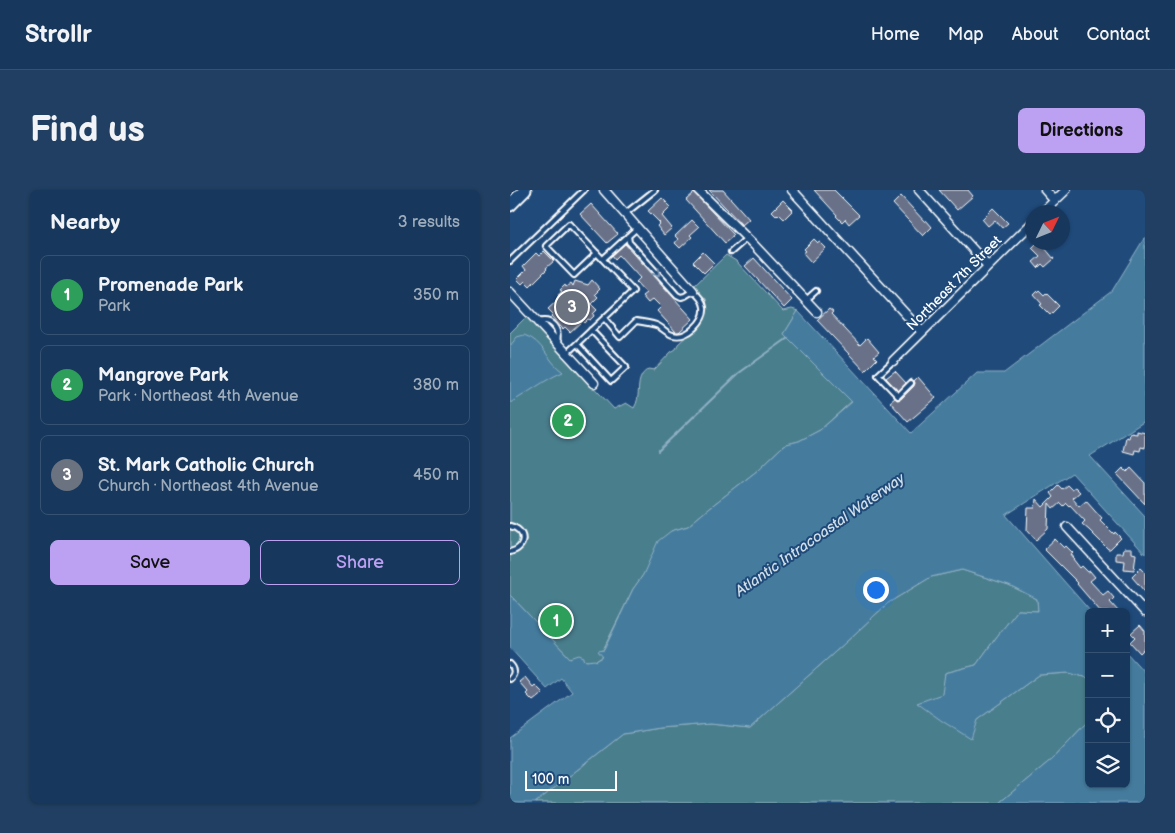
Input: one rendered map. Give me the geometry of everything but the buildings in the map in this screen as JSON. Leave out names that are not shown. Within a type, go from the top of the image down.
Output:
[{"type":"main road","points":[[510,205],[525,190]]},
{"type":"street","points":[[604,190],[693,291]]},
{"type":"street","points":[[698,190],[747,238],[817,312]]},
{"type":"street","points":[[792,190],[922,332]]},
{"type":"street","points":[[919,190],[988,266]]},
{"type":"street","points":[[1045,190],[1055,201]]},
{"type":"street","points":[[1051,205],[1066,190]]},
{"type":"street","name":"Northeast 7th Street","points":[[893,361],[1025,230]]},
{"type":"street","points":[[510,292],[594,383]]},
{"type":"street","points":[[1067,527],[1145,612]]},
{"type":"lane","points":[[510,261],[584,190]]},
{"type":"lane","points":[[625,214],[656,190]]},
{"type":"lane","points":[[567,353],[633,290],[598,253],[569,224],[546,246],[574,275],[598,253]]},
{"type":"lane","points":[[603,259],[637,228]]},
{"type":"lane","points":[[604,318],[620,337],[636,321],[657,325],[672,336],[682,335],[691,331],[704,315],[704,306],[701,299],[693,291],[681,297],[677,295],[628,242],[628,236]]},
{"type":"lane","points":[[731,252],[747,238]]},
{"type":"lane","points":[[806,300],[816,292]]},
{"type":"lane","points":[[577,344],[611,381],[626,367],[591,330]]},
{"type":"lane","points":[[893,361],[878,375],[898,396],[912,383]]},
{"type":"lane","points":[[510,526],[521,532],[523,537],[520,547],[510,552]]},
{"type":"lane","points":[[510,664],[514,672],[510,679]]},
{"type":"shaded area","points":[[726,255],[736,261],[783,311],[792,309],[798,311],[784,334],[852,401],[820,430],[782,447],[758,470],[688,526],[671,531],[633,589],[602,651],[603,656],[592,662],[574,657],[570,658],[510,595],[510,556],[514,552],[510,548],[510,333],[527,316],[614,409],[626,403],[634,408],[642,374],[648,369],[654,370],[704,320],[707,312],[706,299],[694,286]]},
{"type":"shaded area","points":[[962,570],[1009,585],[1037,599],[1038,611],[1018,610],[976,665],[945,673],[943,694],[918,703],[977,720],[1039,675],[1069,673],[1085,677],[1085,724],[1052,759],[999,803],[535,803],[623,734],[660,728],[710,724],[750,728],[888,603],[931,577]]},
{"type":"water","name":"Atlantic Intracoastal Waterway","points":[[1145,237],[1145,421],[1090,456],[1145,516],[1145,554],[1072,473],[1006,515],[1087,608],[1085,608],[1085,677],[1069,673],[1039,675],[977,720],[971,739],[917,703],[942,694],[945,673],[976,665],[1018,610],[1038,611],[1037,599],[1009,585],[962,570],[931,577],[888,603],[750,728],[710,724],[660,728],[623,734],[535,803],[510,803],[510,738],[572,692],[561,678],[547,689],[510,648],[510,595],[570,658],[579,655],[584,657],[586,661],[596,661],[603,657],[598,651],[604,650],[633,589],[643,575],[658,541],[671,531],[688,526],[758,470],[782,447],[820,430],[852,402],[784,334],[798,311],[911,433],[977,373],[1004,373],[1112,291]]},
{"type":"water","points":[[524,335],[541,346],[563,372],[510,403],[510,346],[517,337]]},
{"type":"water","points":[[1130,656],[1145,673],[1145,803],[999,803],[1052,759],[1085,724],[1085,788],[1130,788]]},
{"type":"waterway","points":[[658,451],[739,373],[788,338]]},
{"type":"place","name":"St. Mark Catholic Church","points":[[572,307]]},
{"type":"place","name":"Mangrove Park","points":[[568,421]]},
{"type":"place","name":"Promenade Park","points":[[556,621]]}]
